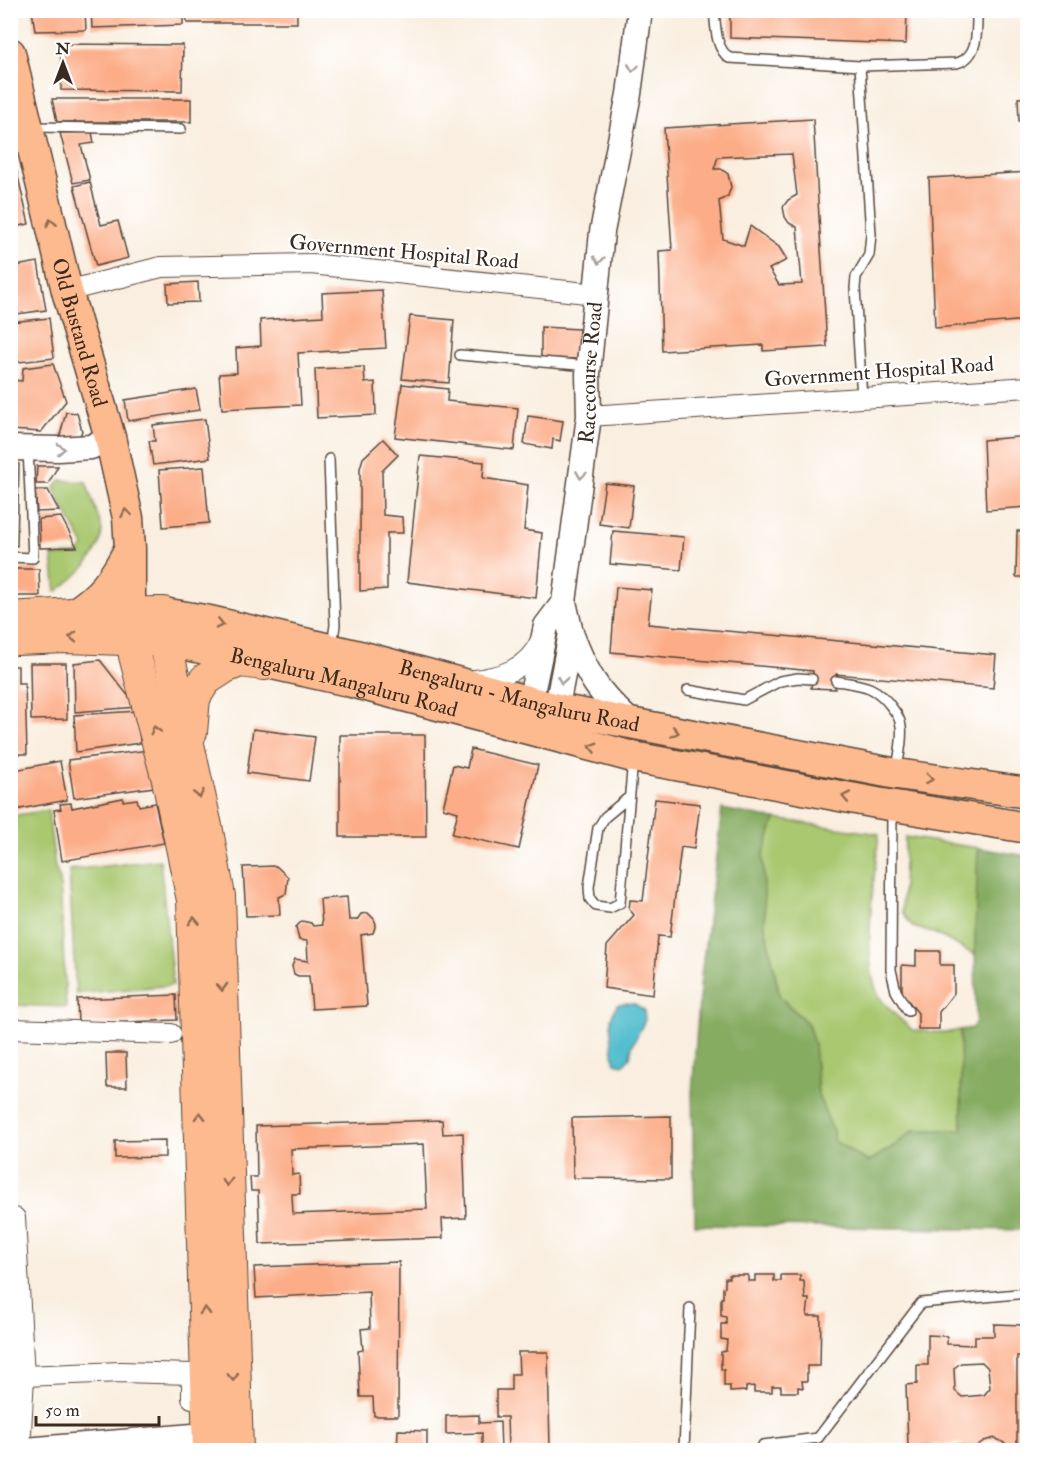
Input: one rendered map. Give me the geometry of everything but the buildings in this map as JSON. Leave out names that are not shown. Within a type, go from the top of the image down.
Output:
[{"type":"highway","name":"Bengaluru - Mangaluru Road","points":[[10,618],[73,614],[131,626],[164,627]]},
{"type":"highway","name":"Bengaluru - Mangaluru Road","points":[[10,640],[66,637],[131,626]]},
{"type":"highway","points":[[131,626],[168,780],[193,900],[199,1446]]},
{"type":"highway","points":[[164,627],[219,896],[237,1450]]},
{"type":"highway","points":[[191,760],[192,708],[194,698],[205,680],[225,667],[240,661],[264,664]]},
{"type":"main road","name":"Old Bustand Road","points":[[10,52],[67,291],[110,437],[128,519],[131,626]]},
{"type":"main road","points":[[73,614],[89,604],[115,577],[130,548]]},
{"type":"main road","name":"Bengaluru - Mangaluru Road","points":[[164,627],[210,621],[332,649],[457,683],[633,757],[884,804],[1028,828]]},
{"type":"main road","name":"Bengaluru Mangaluru Road","points":[[164,627],[264,664],[541,719]]},
{"type":"main road","name":"Bengaluru - Mangaluru Road","points":[[541,719],[633,724],[890,773],[1028,794]]},
{"type":"main road","points":[[884,804],[890,773]]},
{"type":"street","name":"Racecourse Road","points":[[541,719],[546,626],[564,602],[589,416],[589,366],[602,232],[629,94],[640,10]]},
{"type":"street","name":"Government Hospital Road","points":[[67,291],[161,267],[312,264],[596,294]]},
{"type":"street","name":"Government Hospital Road","points":[[589,416],[1028,387]]},
{"type":"street","points":[[19,448],[91,447],[110,437]]},
{"type":"street","points":[[564,602],[571,633],[584,667],[603,696],[633,724]]},
{"type":"street","points":[[457,683],[500,676],[530,659],[546,626]]},
{"type":"street","points":[[541,719],[571,633]]},
{"type":"street","points":[[10,1029],[171,1034]]},
{"type":"street","points":[[15,1218],[24,1376],[20,1450]]},
{"type":"street","points":[[24,1376],[121,1372],[192,1374],[199,1446],[25,1450]]},
{"type":"lane","points":[[714,10],[719,44],[722,52],[729,58],[860,66],[966,61],[974,49],[977,10]]},
{"type":"lane","points":[[860,66],[871,234],[869,255],[856,277],[855,288],[862,398]]},
{"type":"lane","points":[[28,127],[181,129]]},
{"type":"lane","points":[[460,355],[589,366]]},
{"type":"lane","points":[[10,557],[33,558],[19,448]]},
{"type":"lane","points":[[329,459],[335,625],[332,649]]},
{"type":"lane","points":[[688,690],[744,700],[780,681],[798,678],[812,679]]},
{"type":"lane","points":[[836,681],[874,689],[896,713],[902,728],[890,773]]},
{"type":"lane","points":[[628,798],[605,818],[598,828],[589,887],[590,899],[596,906],[610,908],[620,903],[633,757]]},
{"type":"lane","points":[[884,804],[891,970],[896,991],[908,1011]]},
{"type":"lane","points":[[763,1445],[818,1438],[921,1303],[1028,1293]]},
{"type":"lane","points":[[684,1450],[690,1308]]},
{"type":"green space","points":[[60,480],[86,482],[102,532],[92,558],[56,592],[52,556],[77,554],[84,546],[54,489]]},
{"type":"green space","points":[[722,809],[775,819],[763,855],[765,926],[780,997],[808,1024],[814,1044],[818,1095],[833,1131],[833,1140],[868,1162],[914,1130],[962,1130],[960,1030],[972,1028],[976,1021],[975,936],[978,848],[1027,856],[1027,1230],[695,1225],[692,1093],[701,976]]},
{"type":"green space","points":[[48,810],[55,867],[60,880],[66,1007],[11,1005],[11,816]]},
{"type":"green space","points":[[775,819],[879,834],[870,917],[870,961],[873,980],[882,1000],[912,1030],[945,1033],[960,1030],[962,1131],[914,1130],[868,1162],[833,1140],[833,1131],[818,1095],[814,1044],[808,1024],[780,997],[765,926],[763,855]]},
{"type":"green space","points":[[905,837],[978,848],[975,955],[936,934],[913,927],[902,912]]},
{"type":"green space","points":[[160,860],[173,985],[76,994],[69,870]]},
{"type":"water","points":[[635,1004],[644,1010],[645,1020],[632,1046],[630,1057],[623,1065],[615,1063],[611,1022],[617,1005]]}]
